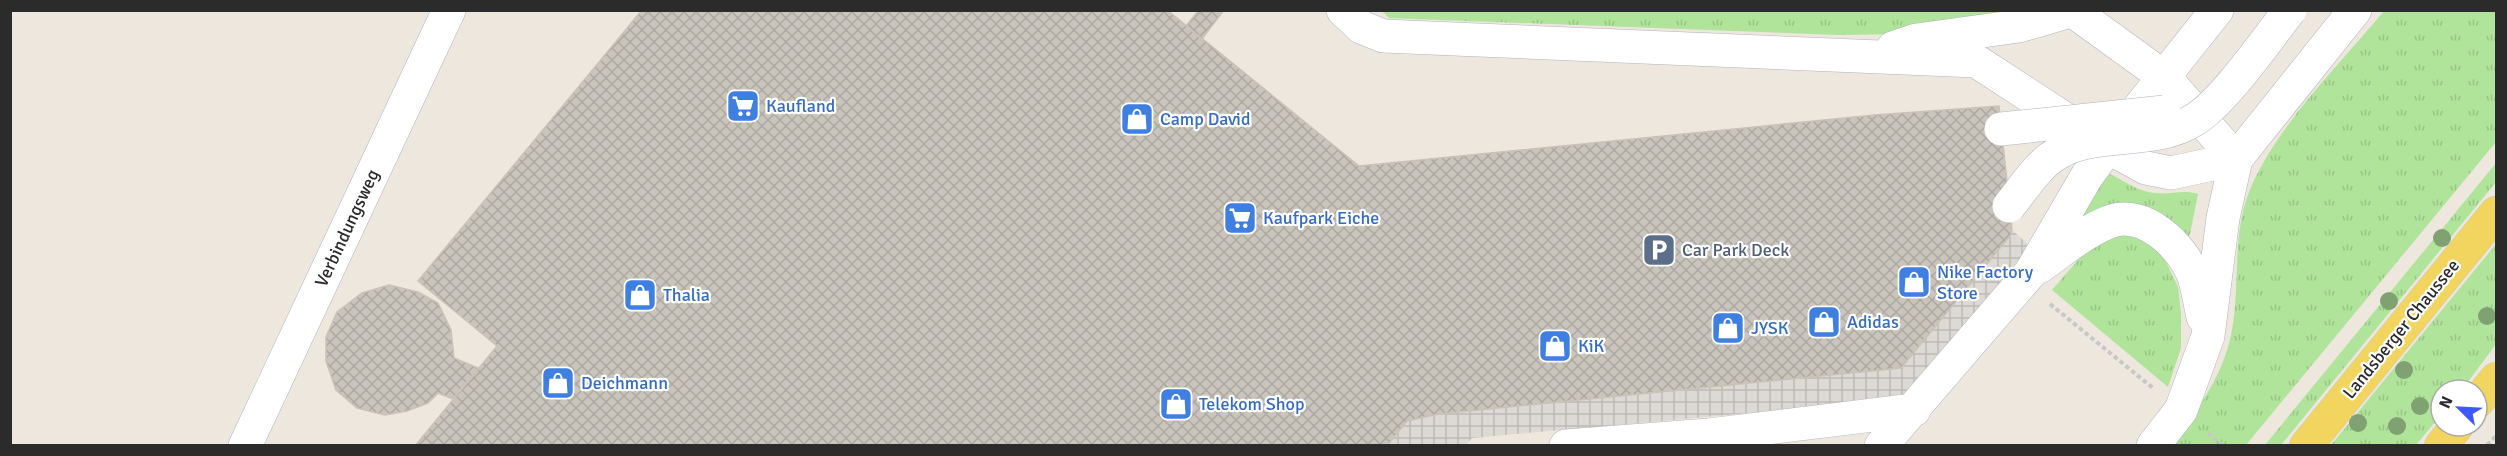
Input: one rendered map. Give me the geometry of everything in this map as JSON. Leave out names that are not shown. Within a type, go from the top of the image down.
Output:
[{"type":"main road","name":"Landsberger Chaussee","points":[[2306,446],[2496,213]]},
{"type":"street","name":"Verbindungsweg","points":[[245,446],[449,10]]},
{"type":"street","points":[[1344,10],[1361,27],[1383,36],[1976,61],[2108,147],[2146,168],[2171,173],[2236,159]]},
{"type":"street","points":[[1881,446],[2026,276],[2087,176],[2217,10]]},
{"type":"street","points":[[2001,129],[2169,111],[2205,83],[2262,10]]},
{"type":"street","points":[[2009,206],[2040,166],[2059,152],[2082,144],[2167,133],[2196,120],[2221,94],[2290,10]]},
{"type":"street","points":[[2153,446],[2181,410],[2208,336],[2223,218],[2236,159],[2355,10]]},
{"type":"street","points":[[1868,57],[1917,40],[2019,26],[2073,11],[2164,77],[2236,159]]},
{"type":"street","points":[[2062,117],[2077,134],[2086,162],[2087,176]]},
{"type":"street","points":[[2026,276],[2086,234],[2111,220],[2140,220],[2162,234],[2182,256],[2193,275],[2208,336]]},
{"type":"street","points":[[1566,446],[1709,435],[1914,410]]},
{"type":"path","points":[[2026,276],[2181,410]]},
{"type":"path","points":[[2486,446],[2496,436]]},
{"type":"green space","points":[[1382,11],[2042,11],[1902,34],[1839,35],[1389,18]]},
{"type":"green space","points":[[2384,11],[2496,11],[2496,142],[2246,445],[2170,446],[2207,394],[2227,351],[2234,317],[2238,245],[2243,210],[2260,168],[2310,97]]},
{"type":"green space","points":[[2496,163],[2496,182],[2281,445],[2265,445]]},
{"type":"green space","points":[[2110,174],[2149,192],[2198,194],[2190,234],[2184,245],[2171,226],[2074,232],[2103,181]]},
{"type":"green space","points":[[2128,231],[2160,249],[2178,287],[2181,348],[2168,387],[2052,290],[2091,245]]},
{"type":"green space","points":[[2496,244],[2496,344],[2471,378],[2429,378],[2429,429],[2416,445],[2331,445]]},
{"type":"shaded area","points":[[2012,230],[2030,246],[1905,399],[1472,438],[1466,445],[1387,446],[1407,421],[1438,414],[1901,368],[2010,236]]},
{"type":"building","name":"Kaufpark Eiche","points":[[642,10],[1167,10],[1359,166],[1875,115],[1999,106],[2012,230],[2010,236],[1901,368],[1438,414],[1407,421],[1387,446],[415,446],[497,346],[418,281]]},
{"type":"building","points":[[1199,10],[1224,10],[1202,39],[1186,26]]},
{"type":"building","points":[[389,285],[418,292],[438,303],[451,330],[454,358],[478,368],[453,399],[438,393],[428,403],[407,411],[385,415],[357,408],[336,390],[326,361],[326,337],[337,312],[362,293]]},
{"type":"place","name":"Kaufland","points":[[743,106]]},
{"type":"place","name":"Camp David","points":[[1137,119]]},
{"type":"place","name":"Kaufpark Eiche","points":[[1240,218]]},
{"type":"place","name":"Car Park Deck","points":[[1659,250]]},
{"type":"place","name":"Nike Factory Store","points":[[1914,282]]},
{"type":"place","name":"Thalia","points":[[640,295]]},
{"type":"place","name":"Adidas","points":[[1824,322]]},
{"type":"place","name":"JYSK","points":[[1728,328]]},
{"type":"place","name":"KiK","points":[[1555,346]]},
{"type":"place","name":"Deichmann","points":[[558,383]]},
{"type":"place","name":"Telekom Shop","points":[[1176,404]]}]
